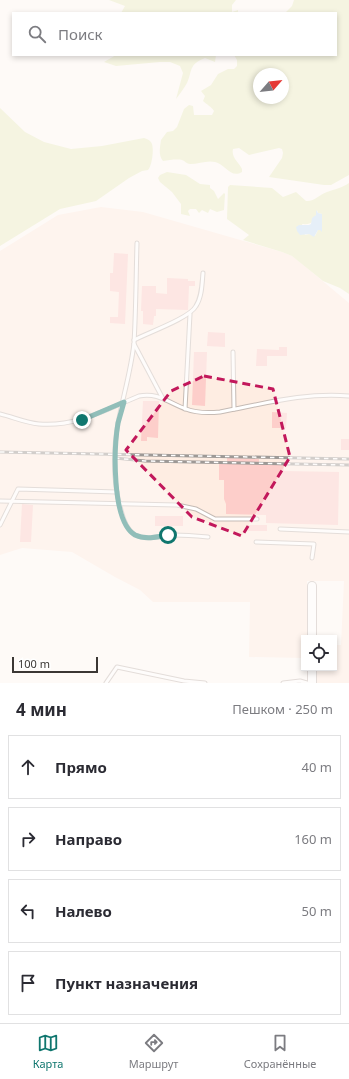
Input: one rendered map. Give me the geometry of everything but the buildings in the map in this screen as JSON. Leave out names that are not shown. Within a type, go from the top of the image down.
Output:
[{"type":"street","points":[[312,586],[312,635]]},
{"type":"street","points":[[312,671],[312,683]]},
{"type":"lane","points":[[137,243],[134,344],[129,379],[118,423],[116,449],[115,474],[119,504],[122,515],[129,529],[140,537],[156,538],[175,535],[208,537]]},
{"type":"lane","points":[[134,340],[190,314],[196,307],[199,299],[203,273]]},
{"type":"lane","points":[[185,409],[190,314]]},
{"type":"lane","points":[[134,344],[162,397]]},
{"type":"lane","points":[[234,352],[234,409]]},
{"type":"lane","points":[[0,414],[38,424],[59,424],[82,420],[124,402],[145,395],[162,397],[192,411],[210,412],[308,396],[328,394],[349,396]]},
{"type":"lane","points":[[0,525],[18,489],[117,492]]},
{"type":"lane","points":[[0,501],[12,500],[177,505],[196,510],[215,519],[257,519]]},
{"type":"lane","points":[[280,529],[349,532]]},
{"type":"lane","points":[[256,542],[314,544],[312,558]]},
{"type":"lane","points":[[106,683],[117,667],[184,682],[205,683]]},
{"type":"lane","points":[[283,683],[300,681],[307,683]]},
{"type":"highlighted area","points":[[204,376],[273,389],[290,457],[242,536],[192,517],[126,450],[171,391]]},
{"type":"shaded area","points":[[101,207],[143,212],[282,252],[292,256],[349,303],[349,683],[314,683],[315,671],[337,671],[337,645],[341,645],[344,581],[307,581],[307,635],[301,635],[301,658],[249,657],[250,602],[153,602],[140,590],[72,552],[22,548],[0,555],[0,251],[58,215]]},
{"type":"green space","points":[[109,0],[236,0],[232,5],[232,12],[122,12],[125,6]]},
{"type":"green space","points":[[294,0],[349,0],[349,175],[331,185],[269,177],[282,158],[282,149],[279,148],[249,155],[239,148],[233,149],[233,155],[242,169],[242,172],[238,174],[231,172],[219,163],[215,162],[209,161],[188,164],[183,160],[163,161],[161,159],[161,140],[167,132],[173,131],[177,127],[184,109],[189,105],[193,106],[194,115],[212,115],[214,111],[203,101],[205,96],[201,91],[211,85],[218,74],[228,69],[234,69],[237,66],[237,60],[235,56],[337,56],[337,12],[286,12],[292,6]]},
{"type":"green space","points":[[114,56],[216,56],[215,62],[205,58],[193,66],[187,83],[176,99],[183,73],[180,66],[170,62],[116,66],[104,62]]},
{"type":"green space","points":[[0,108],[25,132],[44,142],[71,149],[102,146],[145,138],[151,142],[153,147],[151,165],[148,170],[142,171],[129,178],[96,201],[60,209],[0,246]]},
{"type":"green space","points":[[167,172],[186,175],[200,184],[210,185],[210,188],[214,191],[218,199],[224,193],[224,210],[217,212],[210,209],[208,213],[202,210],[199,213],[196,209],[190,209],[188,211],[190,216],[181,214],[181,204],[172,192],[160,182],[158,178],[160,175]]},
{"type":"green space","points":[[349,183],[349,294],[340,288],[323,281],[292,256],[243,240],[249,235],[227,219],[228,187],[230,185],[272,188],[283,197],[296,192],[306,201],[309,201]],"holes":[[[317,210],[318,213],[322,214],[322,231],[320,229],[318,230],[315,236],[309,234],[305,235],[302,224],[309,224],[313,222]]]},
{"type":"water","points":[[316,210],[318,213],[322,214],[322,232],[318,230],[314,237],[309,234],[300,235],[296,227],[299,225],[311,224],[312,218],[316,215]]},
{"type":"railway","points":[[0,452],[349,459]]},
{"type":"railway","points":[[115,458],[145,461],[349,465]]},
{"type":"route","points":[[82,420],[124,402],[118,423],[115,466],[119,504],[122,515],[129,529],[140,537],[156,538],[168,535]]}]
